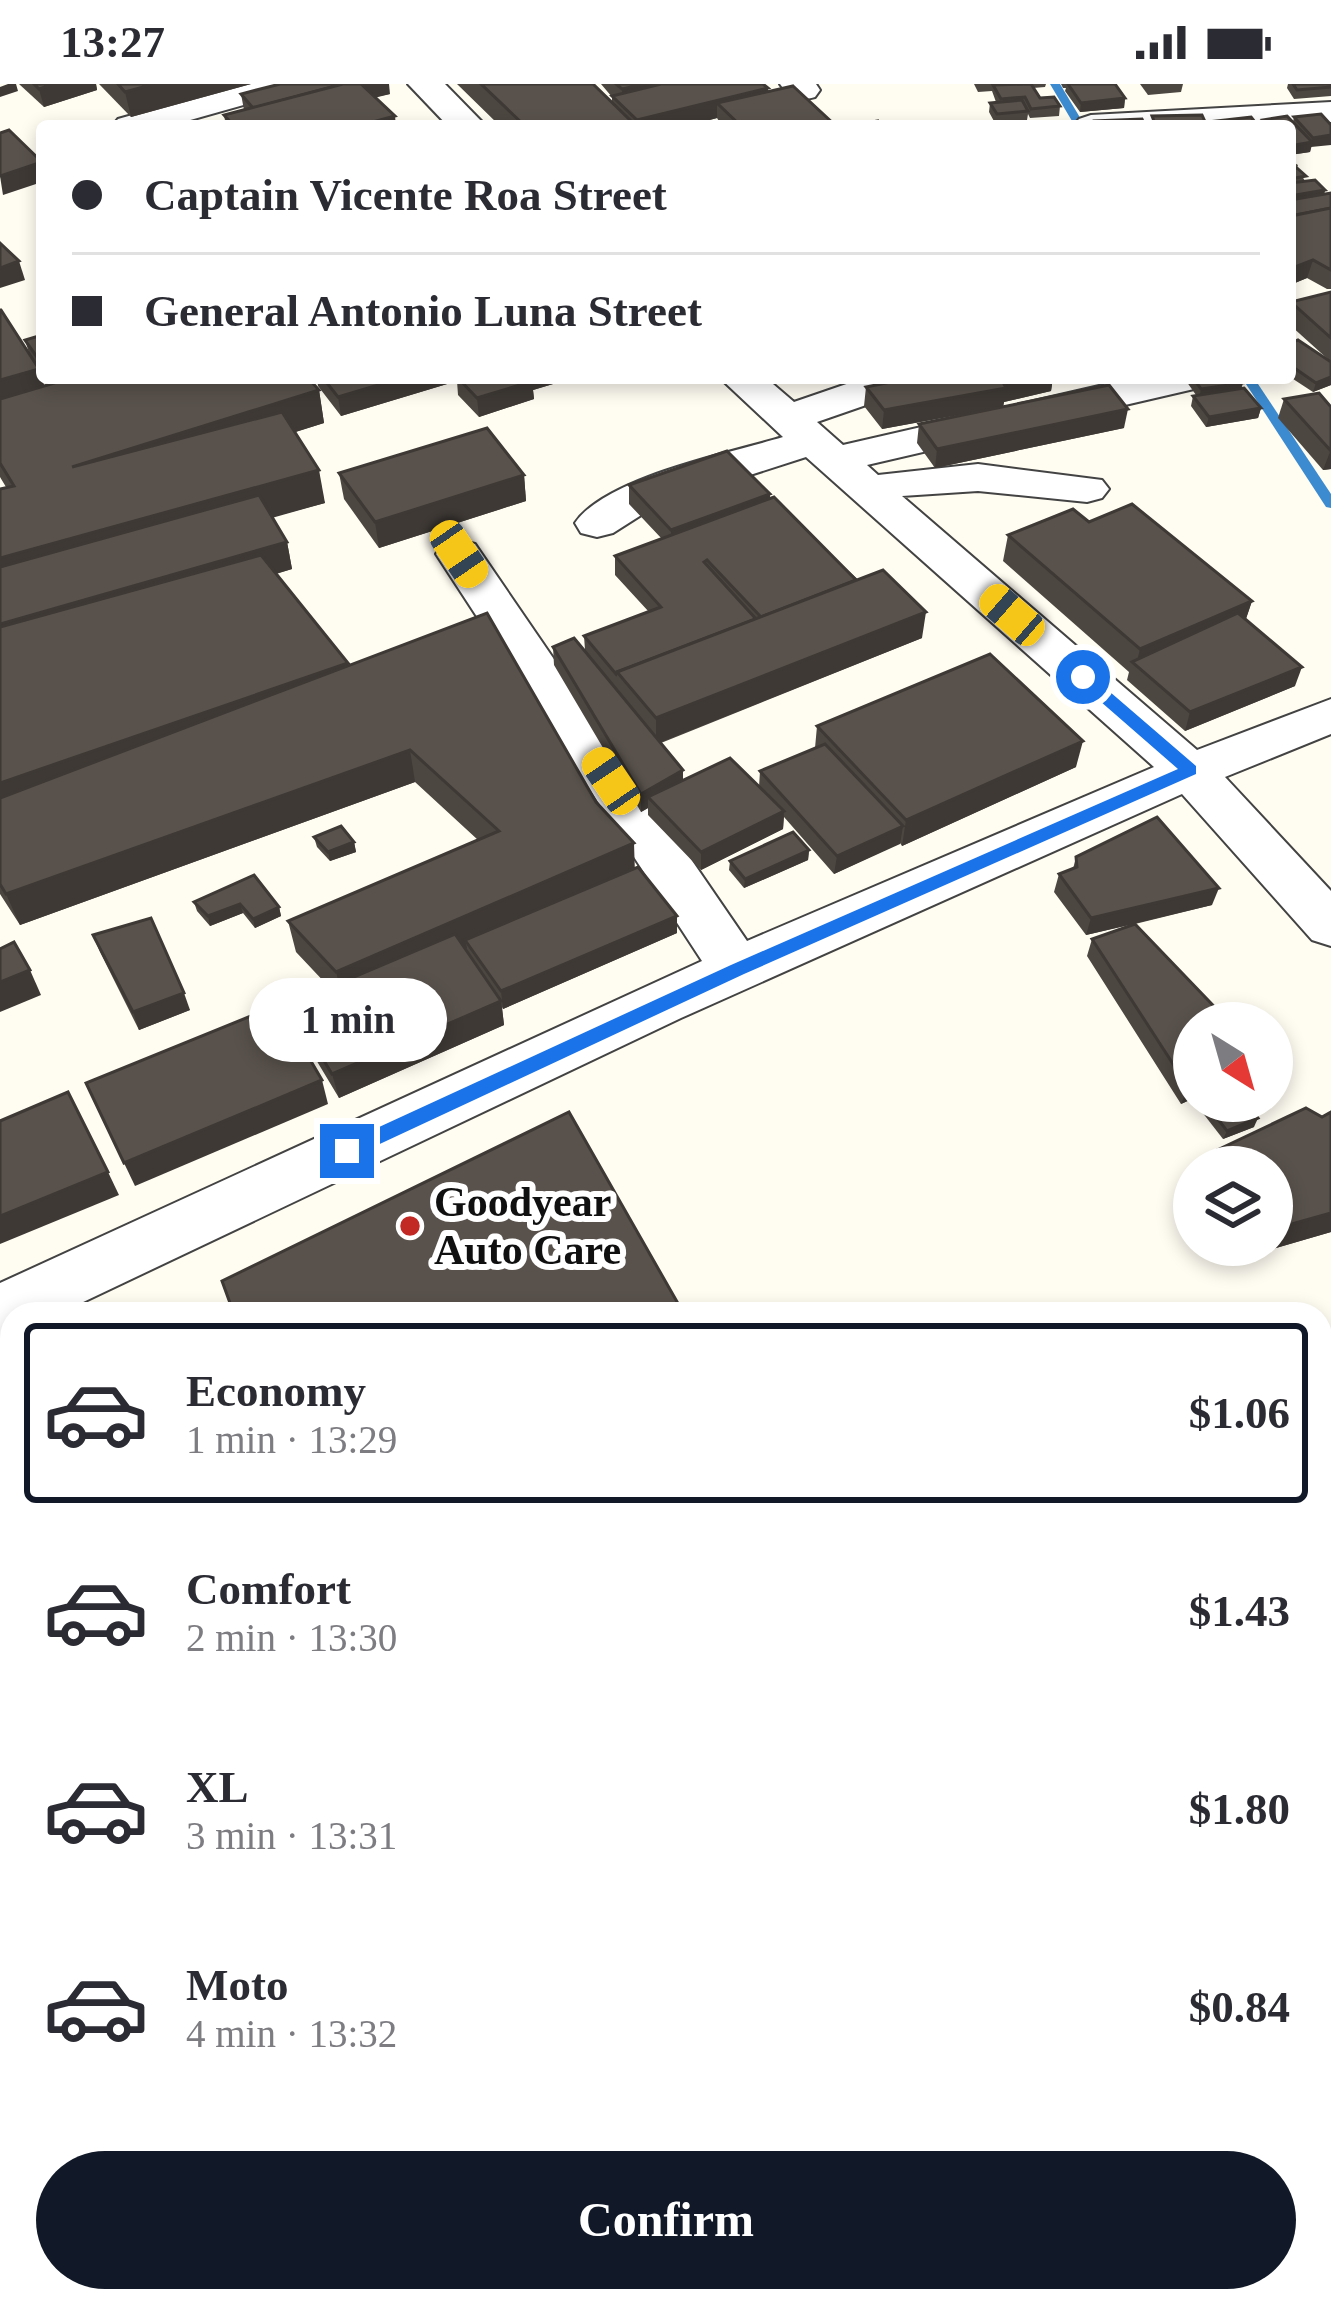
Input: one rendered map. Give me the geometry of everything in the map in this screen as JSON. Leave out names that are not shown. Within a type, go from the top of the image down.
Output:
[{"type":"street","points":[[152,120],[281,84]]},
{"type":"street","points":[[425,84],[463,120]]},
{"type":"street","points":[[1194,120],[1331,112]]},
{"type":"street","points":[[748,384],[1190,770],[1331,926]]},
{"type":"street","points":[[597,523],[642,496],[811,440],[1154,384]]},
{"type":"street","points":[[811,440],[855,385]]},
{"type":"street","points":[[869,490],[909,479],[958,475],[1087,489]]},
{"type":"street","points":[[459,554],[737,970]]},
{"type":"street","points":[[22,1302],[737,970],[1190,770],[1331,716]]},
{"type":"building","points":[[118,84],[154,84],[125,92]]},
{"type":"building","points":[[280,84],[343,84],[253,108],[241,94]]},
{"type":"building","points":[[343,84],[361,84],[395,116],[380,120],[229,120],[224,115]]},
{"type":"building","points":[[481,84],[593,84],[630,120],[519,120]]},
{"type":"building","points":[[661,84],[763,84],[768,88],[637,120],[612,96]]},
{"type":"building","points":[[1031,84],[1040,98],[1054,97],[1060,106],[1031,109],[1025,97],[1001,99],[993,85]]},
{"type":"building","points":[[1068,84],[1115,84],[1125,98],[1081,103]]},
{"type":"building","points":[[1293,84],[1331,84],[1331,87],[1297,90]]},
{"type":"building","points":[[793,86],[830,120],[735,120],[717,103]]},
{"type":"building","points":[[1022,100],[1028,111],[997,114],[990,103]]},
{"type":"building","points":[[1321,114],[1331,125],[1331,135],[1313,138],[1294,117]]},
{"type":"building","points":[[1202,115],[1204,120],[1154,120],[1152,116]]},
{"type":"building","points":[[1296,125],[1312,142],[1296,145]]},
{"type":"building","points":[[9,130],[36,156],[36,164],[0,176],[0,133]]},
{"type":"building","points":[[1315,180],[1325,190],[1296,195],[1296,182]]},
{"type":"building","points":[[1331,193],[1331,208],[1296,215],[1296,199]]},
{"type":"building","points":[[1331,208],[1331,270],[1313,260],[1296,267],[1296,215]]},
{"type":"building","points":[[0,243],[19,261],[0,268]]},
{"type":"building","points":[[1331,292],[1331,338],[1296,306],[1296,301]]},
{"type":"building","points":[[0,310],[1,310],[36,370],[0,380]]},
{"type":"building","points":[[36,337],[36,356],[25,340]]},
{"type":"building","points":[[1296,341],[1331,362],[1331,377],[1316,383],[1296,369]]},
{"type":"building","points":[[51,384],[314,384],[319,390],[72,467],[282,412],[319,470],[0,558],[0,489],[14,486],[0,463],[0,399]]},
{"type":"building","points":[[328,384],[382,384],[338,397]]},
{"type":"building","points":[[464,384],[523,384],[477,398]]},
{"type":"building","points":[[1004,384],[1006,388],[884,410],[866,387]]},
{"type":"building","points":[[1197,384],[1236,384],[1201,389]]},
{"type":"building","points":[[1109,385],[1128,409],[937,449],[919,424]]},
{"type":"building","points":[[1244,388],[1261,408],[1209,417],[1193,396]]},
{"type":"building","points":[[1319,393],[1331,407],[1331,451],[1284,399]]},
{"type":"building","points":[[487,428],[524,475],[375,522],[339,473]]},
{"type":"building","points":[[727,451],[770,494],[671,530],[629,485]]},
{"type":"building","points":[[259,495],[287,542],[0,624],[0,567]]},
{"type":"building","points":[[774,497],[856,580],[761,617],[707,560],[704,562],[756,619],[616,674],[584,636],[661,607],[615,556]]},
{"type":"building","points":[[1132,504],[1252,601],[1140,649],[1008,535],[1073,509],[1089,522]]},
{"type":"building","points":[[261,555],[348,663],[0,783],[0,627]]},
{"type":"building","points":[[883,570],[926,612],[656,718],[617,672]]},
{"type":"building","points":[[487,613],[596,802],[634,843],[336,972],[288,921],[499,831],[410,750],[6,894],[0,884],[0,798]]},
{"type":"building","points":[[1238,613],[1302,667],[1190,712],[1132,662]]},
{"type":"building","points":[[574,638],[683,770],[641,794],[553,647]]},
{"type":"building","points":[[990,654],[1083,741],[906,820],[817,726]]},
{"type":"building","points":[[825,744],[903,826],[837,856],[760,771]]},
{"type":"building","points":[[730,758],[784,811],[701,852],[648,797]]},
{"type":"building","points":[[1157,817],[1219,888],[1091,918],[1059,874],[1077,867],[1076,857]]},
{"type":"building","points":[[341,826],[354,842],[328,852],[314,837]]},
{"type":"building","points":[[793,832],[809,850],[745,879],[730,861]]},
{"type":"building","points":[[638,867],[677,916],[501,991],[465,940]]},
{"type":"building","points":[[254,875],[279,907],[253,919],[240,904],[208,916],[194,902]]},
{"type":"building","points":[[151,918],[184,993],[133,1012],[93,935]]},
{"type":"building","points":[[1135,924],[1210,1002],[1173,1002],[1173,1064],[1092,939]]},
{"type":"building","points":[[455,934],[501,1001],[332,1074],[290,1004]]},
{"type":"building","points":[[14,942],[30,970],[0,982],[0,949]]},
{"type":"building","points":[[278,1005],[322,1080],[124,1163],[86,1083]]},
{"type":"building","points":[[68,1092],[108,1172],[0,1216],[0,1121]]},
{"type":"building","points":[[1306,1108],[1322,1117],[1331,1112],[1331,1213],[1293,1224],[1293,1146],[1226,1146],[1276,1122],[1293,1122],[1293,1114]]},
{"type":"building","points":[[569,1112],[677,1302],[230,1302],[222,1281]]},
{"type":"building","points":[[1220,1122],[1248,1122],[1227,1131]]},
{"type":"waterway","points":[[1055,84],[1076,120]]},
{"type":"waterway","points":[[1252,384],[1331,504]]},
{"type":"place","name":"Goodyear Auto Care","points":[[410,1226]]},
{"type":"route","points":[[347,1151],[737,970],[1190,770],[1083,677]]}]
